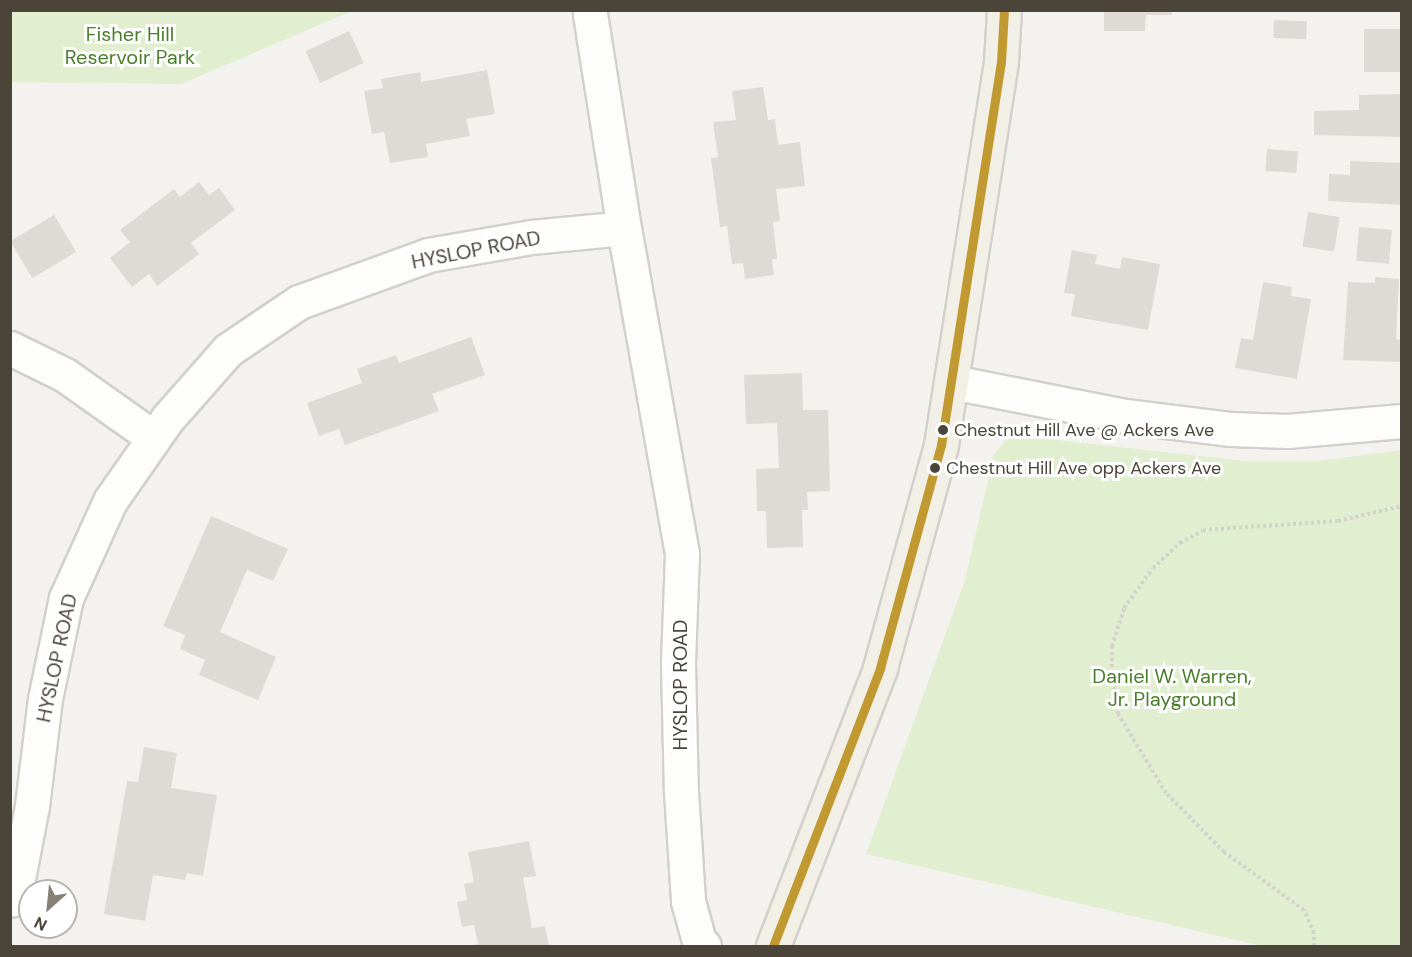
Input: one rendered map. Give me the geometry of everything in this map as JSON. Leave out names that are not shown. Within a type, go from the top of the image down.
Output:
[{"type":"main road","points":[[773,946],[880,668],[920,527],[952,382],[1001,62],[1004,10]]},
{"type":"street","points":[[590,14],[624,228]]},
{"type":"street","name":"HYSLOP ROAD","points":[[10,900],[16,889],[32,806],[45,699],[66,598],[110,501],[154,438],[228,350],[299,302],[428,255],[531,237],[624,228],[682,554],[678,664],[681,792],[688,901],[704,946]]},
{"type":"street","points":[[10,348],[65,375],[154,438]]},
{"type":"street","points":[[952,382],[1125,416],[1231,429],[1287,431],[1401,421]]},
{"type":"path","points":[[146,10],[169,10]]},
{"type":"path","points":[[1314,946],[1314,933],[1304,910],[1224,852],[1166,793],[1118,714],[1112,679],[1112,646],[1124,608],[1153,568],[1180,543],[1203,530],[1338,521],[1401,507]]},
{"type":"green space","name":"Fisher Hill Reservoir Park","points":[[11,10],[352,11],[181,84],[11,82]]},
{"type":"green space","name":"Daniel W. Warren, Jr. Playground","points":[[1020,436],[1244,461],[1318,461],[1401,450],[1401,946],[1262,946],[866,854],[965,580],[994,454],[1006,440]]},
{"type":"building","points":[[1104,10],[1172,10],[1172,15],[1146,15],[1145,31],[1104,31]]},
{"type":"building","points":[[1274,20],[1307,21],[1306,39],[1273,38]]},
{"type":"building","points":[[1364,29],[1402,29],[1402,72],[1364,72]]},
{"type":"building","points":[[349,31],[364,63],[320,83],[305,51]]},
{"type":"building","points":[[487,70],[495,114],[466,119],[470,136],[426,144],[428,157],[390,163],[384,132],[372,134],[364,91],[383,88],[381,79],[420,72],[421,82]]},
{"type":"building","points":[[763,87],[768,120],[775,119],[778,145],[800,142],[805,186],[776,189],[780,221],[773,222],[777,259],[772,259],[774,275],[745,279],[743,263],[732,264],[727,226],[720,227],[711,158],[718,157],[713,122],[736,120],[732,91]]},
{"type":"building","points":[[1402,94],[1402,137],[1314,135],[1314,111],[1359,110],[1359,95]]},
{"type":"building","points":[[1267,149],[1298,151],[1296,173],[1265,171]]},
{"type":"building","points":[[1350,161],[1402,163],[1402,205],[1328,201],[1329,174],[1350,175]]},
{"type":"building","points":[[199,182],[209,195],[219,188],[235,210],[191,243],[199,254],[157,286],[149,274],[132,287],[110,258],[130,242],[120,230],[174,189],[180,197]]},
{"type":"building","points":[[1308,212],[1340,217],[1334,252],[1303,247]]},
{"type":"building","points":[[54,215],[76,252],[32,278],[10,241]]},
{"type":"building","points":[[1359,227],[1392,230],[1389,264],[1356,261]]},
{"type":"building","points":[[1072,250],[1097,255],[1095,264],[1120,269],[1122,257],[1160,264],[1148,330],[1071,316],[1075,294],[1064,293]]},
{"type":"building","points":[[1375,277],[1399,279],[1396,339],[1402,340],[1402,362],[1343,360],[1348,282],[1375,283]]},
{"type":"building","points":[[1263,282],[1292,287],[1291,296],[1311,299],[1297,379],[1235,368],[1241,338],[1253,340]]},
{"type":"building","points":[[471,337],[485,375],[432,394],[439,411],[345,445],[339,429],[319,436],[307,403],[362,383],[357,369],[396,355],[399,363]]},
{"type":"building","points":[[802,373],[803,410],[828,410],[830,491],[807,492],[808,510],[802,510],[803,547],[767,548],[766,511],[757,511],[756,469],[779,468],[777,423],[746,424],[744,375]]},
{"type":"building","points":[[211,516],[288,549],[273,581],[247,570],[220,632],[276,657],[258,700],[199,675],[205,660],[180,649],[185,635],[163,626]]},
{"type":"building","points":[[144,747],[177,753],[171,788],[217,795],[203,876],[187,873],[185,880],[153,875],[145,921],[104,914],[127,781],[138,782]]},
{"type":"building","points":[[529,841],[536,876],[523,878],[532,928],[545,926],[549,946],[469,946],[478,944],[474,925],[462,927],[457,902],[467,900],[464,884],[474,882],[468,852]]},
{"type":"transit line","points":[[773,946],[880,668],[941,445],[1001,62],[1004,10]]},
{"type":"place","name":"Chestnut Hill Ave @ Ackers Ave","points":[[943,430]]},
{"type":"place","name":"Chestnut Hill Ave opp Ackers Ave","points":[[935,468]]}]
